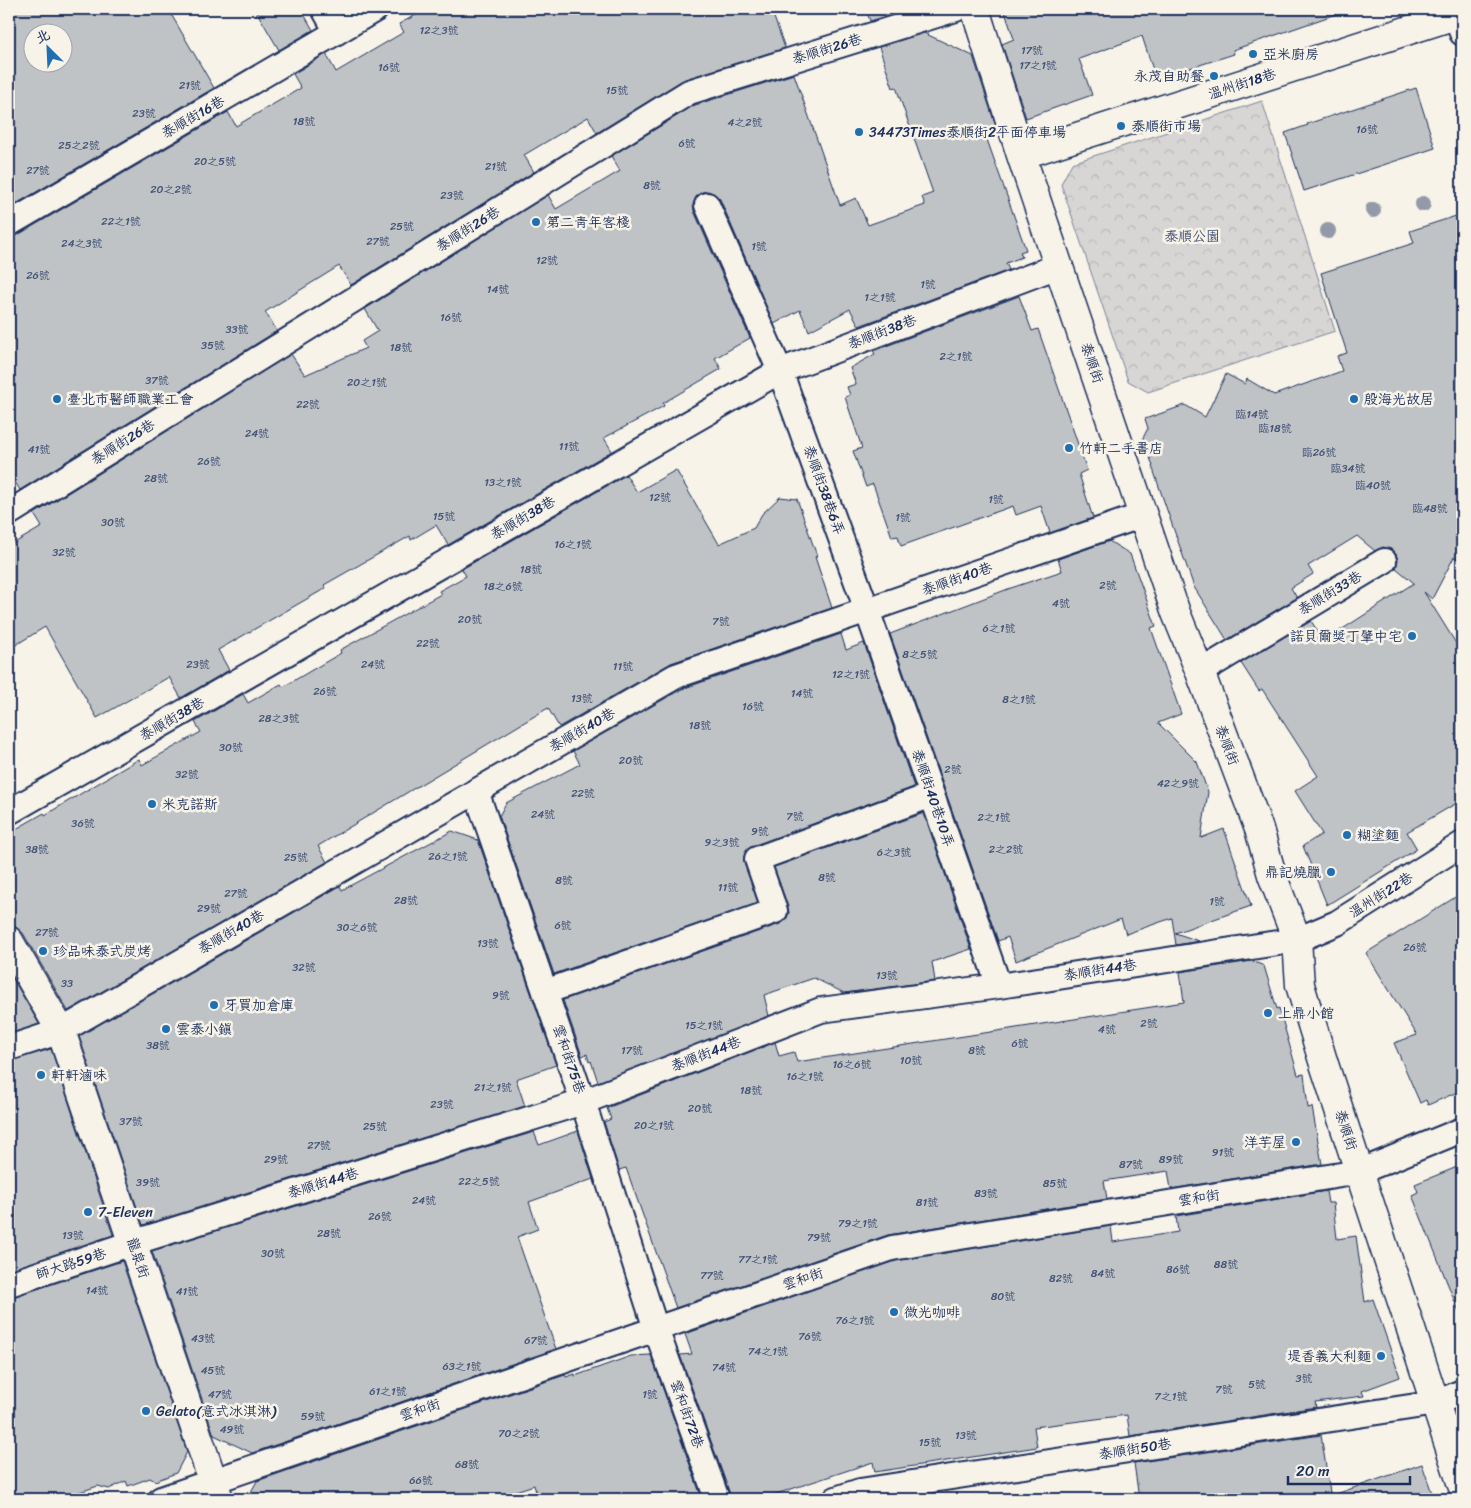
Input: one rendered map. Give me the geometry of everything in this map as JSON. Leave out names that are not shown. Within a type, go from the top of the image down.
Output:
[{"type":"street","name":"泰順街","points":[[976,9],[1021,155],[1176,613],[1259,829],[1272,875],[1297,940],[1300,985],[1462,1485]]},
{"type":"street","name":"溫州街18巷","points":[[1021,155],[1460,20]]},
{"type":"street","name":"龍泉街","points":[[9,941],[61,1030],[216,1490]]},
{"type":"lane","points":[[324,9],[337,32]]},
{"type":"lane","name":"泰順街16巷","points":[[9,224],[376,9]]},
{"type":"lane","name":"泰順街26巷","points":[[9,513],[689,92],[956,9]]},
{"type":"lane","name":"泰順街38巷6弄","points":[[707,205],[780,371],[867,610]]},
{"type":"lane","name":"泰順街38巷","points":[[9,812],[780,371],[1058,266]]},
{"type":"lane","name":"泰順街40巷","points":[[9,1048],[61,1030],[676,676],[1143,515]]},
{"type":"lane","name":"泰順街33巷","points":[[1200,672],[1384,560]]},
{"type":"lane","name":"泰順街40巷10弄","points":[[867,610],[998,986]]},
{"type":"lane","name":"雲和街75巷","points":[[476,791],[583,1102],[656,1329]]},
{"type":"lane","points":[[545,992],[775,911],[757,859],[932,795]]},
{"type":"lane","name":"溫州街22巷","points":[[1297,940],[1337,923],[1462,844]]},
{"type":"lane","name":"泰順街44巷","points":[[132,1243],[583,1102],[821,1010],[998,986],[1297,940]]},
{"type":"lane","name":"雲和街","points":[[161,1499],[216,1490],[656,1329],[892,1248],[1360,1172],[1462,1130]]},
{"type":"lane","name":"師大路59巷","points":[[9,1284],[132,1243]]},
{"type":"lane","name":"雲和街72巷","points":[[656,1329],[717,1499]]},
{"type":"lane","name":"泰順街50巷","points":[[836,1499],[860,1491],[1436,1403],[1462,1392]]},
{"type":"green space","name":"泰順公園","points":[[1262,101],[1335,331],[1148,392],[1128,381],[1061,184],[1072,163]]},
{"type":"building","points":[[9,9],[168,9],[214,88],[9,208]]},
{"type":"building","points":[[255,9],[301,9],[313,30],[279,50]]},
{"type":"building","points":[[427,9],[771,9],[785,48],[685,79],[597,133],[588,117],[524,155],[534,172],[351,285],[339,266],[265,312],[277,331],[20,490],[9,472],[9,238],[16,236],[228,112],[236,126],[301,88],[293,74],[326,54],[336,72],[404,32],[399,24]]},
{"type":"building","points":[[866,9],[871,9],[887,16],[870,21]]},
{"type":"building","points":[[1004,9],[1335,9],[1336,14],[1233,50],[1234,54],[1156,79],[1142,36],[1079,59],[1092,95],[1026,118],[1002,44],[1014,39]]},
{"type":"building","points":[[924,33],[973,56],[996,127],[984,131],[1026,250],[1020,252],[1022,257],[1006,263],[1009,270],[859,326],[850,309],[809,331],[800,310],[774,324],[720,199],[708,191],[702,192],[696,197],[693,204],[694,211],[750,338],[715,358],[721,369],[663,403],[664,406],[604,438],[612,451],[448,545],[436,525],[411,540],[410,536],[324,585],[326,588],[218,650],[229,670],[181,698],[169,677],[97,718],[45,627],[9,649],[9,546],[42,527],[34,514],[291,354],[305,375],[366,348],[362,341],[378,331],[365,309],[548,195],[556,209],[620,171],[611,156],[695,105],[794,74],[840,205],[856,198],[868,225],[925,205],[922,197],[933,193],[896,87],[893,88],[879,47]]},
{"type":"building","points":[[1416,88],[1435,148],[1304,191],[1285,133]]},
{"type":"building","points":[[1462,214],[1462,560],[1454,557],[1432,599],[1424,592],[1462,653],[1462,800],[1407,832],[1417,849],[1327,905],[1303,846],[1322,834],[1295,791],[1318,776],[1262,689],[1259,691],[1241,663],[1311,621],[1324,641],[1414,583],[1396,568],[1398,560],[1396,554],[1391,549],[1383,547],[1375,551],[1357,536],[1308,566],[1313,574],[1291,588],[1297,598],[1227,640],[1194,587],[1143,438],[1148,428],[1145,419],[1185,405],[1205,417],[1226,374],[1245,384],[1247,379],[1274,395],[1342,371],[1337,356],[1347,353],[1321,273],[1414,243],[1410,231]]},
{"type":"building","points":[[1019,296],[1032,331],[1038,329],[1087,470],[1079,474],[1093,518],[1050,533],[1041,506],[1016,515],[1013,506],[901,546],[898,536],[892,537],[873,484],[866,487],[853,451],[862,448],[845,397],[850,395],[847,387],[856,384],[850,368],[875,354],[873,351]]},
{"type":"building","points":[[676,470],[719,544],[754,528],[762,514],[780,497],[797,499],[817,556],[815,557],[832,608],[671,663],[559,727],[548,708],[318,846],[327,862],[68,1011],[23,933],[16,927],[9,925],[9,833],[44,813],[45,815],[139,759],[142,765],[201,732],[195,722],[243,694],[248,703],[281,684],[283,687],[341,653],[340,650],[441,594],[439,591],[466,576],[462,569],[626,475],[637,492]]},
{"type":"building","points":[[1109,541],[1130,554],[1156,626],[1151,628],[1181,714],[1158,723],[1197,762],[1208,792],[1201,838],[1224,829],[1251,906],[1175,933],[1199,941],[1176,945],[1172,918],[1126,934],[1121,919],[1016,961],[1008,937],[998,941],[890,634],[1008,589],[1062,571],[1058,559]]},
{"type":"building","points":[[841,634],[846,650],[864,643],[914,787],[752,846],[744,856],[744,863],[758,903],[554,974],[499,816],[506,803],[580,764],[573,751],[682,689]]},
{"type":"building","points":[[924,813],[971,949],[932,962],[935,981],[844,993],[814,978],[764,995],[769,1016],[598,1082],[587,1054],[582,1056],[563,1000],[780,924],[786,920],[789,913],[774,867]]},
{"type":"building","points":[[452,831],[478,840],[556,1065],[516,1079],[525,1106],[143,1225],[79,1036],[340,886],[342,890]]},
{"type":"building","points":[[1462,893],[1462,1090],[1428,1105],[1426,1100],[1420,1103],[1394,1043],[1417,1035],[1366,953]]},
{"type":"building","points":[[1252,961],[1264,966],[1277,1009],[1279,1008],[1298,1075],[1304,1074],[1308,1108],[1312,1107],[1322,1164],[1171,1189],[1168,1171],[1104,1181],[1107,1199],[888,1235],[676,1308],[626,1168],[619,1170],[604,1122],[611,1119],[607,1108],[775,1042],[779,1056],[794,1052],[797,1062],[1184,1002],[1180,972]]},
{"type":"building","points":[[9,972],[39,1024],[9,1034]]},
{"type":"building","points":[[51,1049],[113,1235],[9,1270],[9,1061]]},
{"type":"building","points":[[578,1131],[593,1179],[529,1202],[538,1229],[517,1237],[556,1349],[252,1453],[214,1435],[152,1251],[534,1132],[539,1145]]},
{"type":"building","points":[[1462,1165],[1461,1317],[1412,1195],[1418,1192],[1415,1184]]},
{"type":"building","points":[[1326,1191],[1328,1203],[1333,1203],[1337,1239],[1356,1236],[1365,1302],[1373,1299],[1400,1377],[1362,1391],[1364,1396],[1315,1402],[1316,1407],[1130,1436],[1127,1415],[1034,1427],[1037,1447],[875,1472],[873,1462],[761,1499],[730,1499],[730,1494],[680,1355],[692,1354],[685,1334],[895,1261],[1111,1226],[1113,1242],[1178,1232],[1176,1216]]},
{"type":"building","points":[[122,1261],[187,1452],[176,1473],[155,1481],[150,1478],[128,1486],[126,1481],[109,1489],[98,1486],[58,1499],[9,1499],[9,1297]]},
{"type":"building","points":[[651,1355],[702,1499],[538,1499],[534,1485],[491,1499],[247,1499],[257,1481],[565,1375],[566,1377],[575,1374],[575,1376],[631,1356]]},
{"type":"building","points":[[1321,1435],[1331,1499],[1139,1499],[1134,1463]]},
{"type":"building","points":[[1422,1464],[1434,1499],[1337,1499],[1336,1494]]},
{"type":"place","name":"亞米廚房","points":[[1253,54]]},
{"type":"place","name":"永茂自助餐","points":[[1214,76]]},
{"type":"place","name":"泰順街市場","points":[[1121,126]]},
{"type":"place","name":"34473Times泰順街2平面停車場","points":[[859,132]]},
{"type":"place","name":"第二青年客棧","points":[[536,222]]},
{"type":"place","name":"臺北市醫師職業工會","points":[[57,399]]},
{"type":"place","name":"殷海光故居","points":[[1354,399]]},
{"type":"place","name":"竹軒二手書店","points":[[1069,448]]},
{"type":"place","name":"諾貝爾獎丁肇中宅","points":[[1412,636]]},
{"type":"place","name":"米克諾斯","points":[[152,804]]},
{"type":"place","name":"糊塗麵","points":[[1347,835]]},
{"type":"place","name":"鼎記燒臘","points":[[1331,872]]},
{"type":"place","name":"珍品味泰式炭烤","points":[[43,951]]},
{"type":"place","name":"牙買加倉庫","points":[[214,1005]]},
{"type":"place","name":"上鼎小館","points":[[1268,1013]]},
{"type":"place","name":"雲泰小鎮","points":[[166,1029]]},
{"type":"place","name":"軒軒滷味","points":[[41,1075]]},
{"type":"place","name":"洋芋屋","points":[[1296,1142]]},
{"type":"place","name":"7-Eleven","points":[[88,1212]]},
{"type":"place","name":"微光咖啡","points":[[894,1312]]},
{"type":"place","name":"堤香義大利麵","points":[[1381,1356]]},
{"type":"place","name":"Gelato(意式冰淇淋)","points":[[146,1411]]}]
